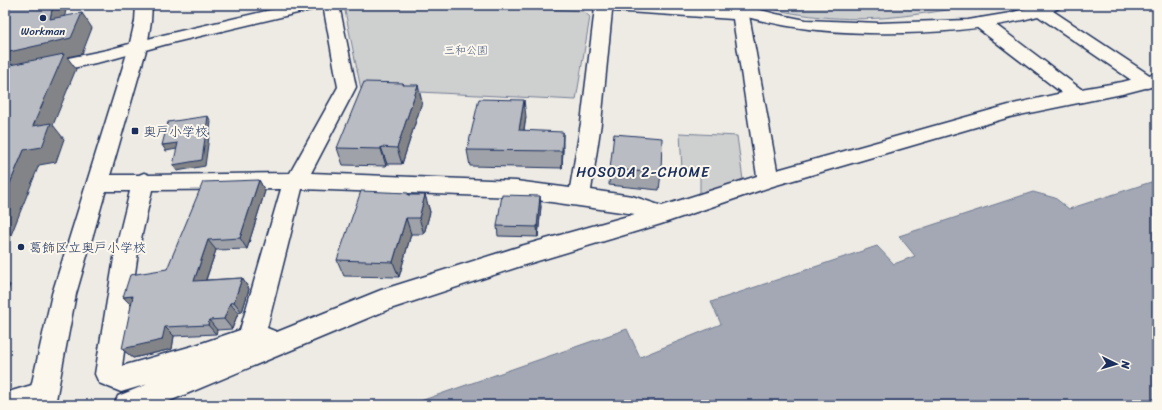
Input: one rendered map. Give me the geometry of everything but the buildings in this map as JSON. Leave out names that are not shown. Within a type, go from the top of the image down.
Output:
[{"type":"street","points":[[8,405],[41,400],[64,294],[138,47],[143,21],[144,5]]},
{"type":"street","points":[[5,77],[109,55],[313,5]]},
{"type":"street","points":[[251,338],[290,192],[348,84],[332,5]]},
{"type":"street","points":[[579,197],[591,123],[602,5],[737,10],[794,23],[836,27],[905,28],[982,24],[1014,18],[1047,7],[1154,83]]},
{"type":"street","points":[[737,10],[768,180]]},
{"type":"street","points":[[982,24],[1078,96]]},
{"type":"street","points":[[128,405],[381,301],[521,256],[661,215],[768,180],[1009,111],[1078,96],[1154,83]]},
{"type":"street","points":[[98,183],[144,181],[296,181],[516,189],[632,204],[661,215]]},
{"type":"street","points":[[144,181],[132,222],[118,302],[108,374],[121,379],[196,357],[251,338],[266,339],[274,345]]},
{"type":"green space","name":"三和公園","points":[[468,5],[583,11],[590,17],[576,100],[361,89],[344,6]]},
{"type":"green space","points":[[757,5],[985,5],[885,18],[848,19],[811,16]]},
{"type":"green space","points":[[680,133],[737,136],[743,180],[700,194],[700,172],[682,170]]},
{"type":"shaded area","points":[[1157,180],[1157,405],[409,405],[627,329],[640,357],[721,324],[711,302],[877,246],[894,264],[915,256],[899,236],[1033,192],[1055,198],[1069,209]]},
{"type":"place","name":"Workman","points":[[43,18]]},
{"type":"place","name":"奥戸小学校","points":[[135,131]]},
{"type":"place","name":"葛飾区立奥戸小学校","points":[[21,247]]},
{"type":"district","name":"HOSODA 2-CHOME","points":[[643,172]]}]
